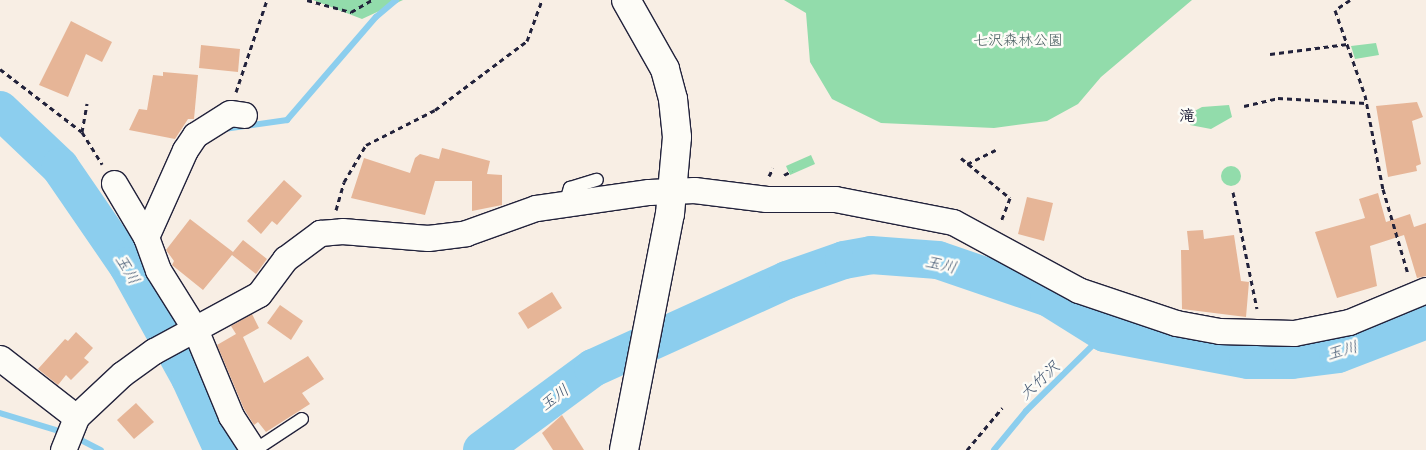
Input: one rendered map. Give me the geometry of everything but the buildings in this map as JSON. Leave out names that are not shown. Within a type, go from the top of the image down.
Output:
[{"type":"street","points":[[624,450],[632,402],[652,311],[672,193],[677,137],[673,99],[650,37],[626,0]]},
{"type":"street","points":[[146,237],[185,150],[207,124],[237,114]]},
{"type":"street","points":[[114,183],[146,237],[158,270],[191,331],[231,416],[251,447]]},
{"type":"street","points":[[0,358],[68,433],[122,374],[154,352],[259,294],[285,259],[320,233],[428,238],[466,233],[536,208],[694,190],[766,198],[858,202],[953,222],[1101,299],[1176,323],[1262,334],[1294,333],[1349,322],[1420,293]]},
{"type":"lane","points":[[565,204],[570,188],[597,180]]},
{"type":"lane","points":[[251,447],[261,446],[302,419]]},
{"type":"path","points":[[237,114],[266,0]]},
{"type":"path","points":[[307,0],[351,12],[372,0]]},
{"type":"path","points":[[329,232],[344,182],[366,145],[435,110],[527,41],[542,0]]},
{"type":"path","points":[[1350,0],[1335,10],[1366,102],[1383,189],[1420,293]]},
{"type":"path","points":[[1270,54],[1347,44]]},
{"type":"path","points":[[0,69],[82,132],[114,183]]},
{"type":"path","points":[[1244,106],[1278,98],[1366,102]]},
{"type":"path","points":[[82,132],[87,103]]},
{"type":"path","points":[[967,164],[996,150]]},
{"type":"path","points":[[961,158],[1010,198],[989,241]]},
{"type":"path","points":[[1233,192],[1262,334]]},
{"type":"path","points":[[967,450],[1002,408]]},
{"type":"green space","points":[[313,0],[403,0],[362,19]]},
{"type":"green space","name":"七沢森林公園","points":[[784,0],[1192,0],[1101,77],[1078,104],[1047,121],[994,128],[881,123],[832,99],[810,62],[806,13]]},
{"type":"green space","points":[[1376,43],[1379,55],[1355,59],[1351,46]]},
{"type":"green space","points":[[1229,105],[1232,117],[1211,129],[1190,125],[1187,115],[1202,107]]},
{"type":"green space","points":[[811,155],[815,164],[790,175],[786,166]]},
{"type":"green space","points":[[1227,166],[1235,166],[1241,172],[1241,180],[1235,186],[1227,186],[1221,180],[1221,172]]},
{"type":"waterway","points":[[224,129],[287,120],[376,17],[396,0]]},
{"type":"waterway","name":"玉川","points":[[0,110],[60,167],[128,266],[190,378],[223,450]]},
{"type":"waterway","name":"玉川","points":[[482,450],[593,368],[787,280],[844,260],[871,255],[938,260],[1049,298],[1105,333],[1248,360],[1292,360],[1338,354],[1426,320]]},
{"type":"waterway","points":[[130,271],[143,262]]},
{"type":"waterway","name":"大竹沢","points":[[994,450],[1026,411],[1105,333]]},
{"type":"waterway","points":[[0,413],[66,433]]},
{"type":"waterway","points":[[75,437],[101,450]]},
{"type":"district","name":"滝","points":[[1187,115]]}]
